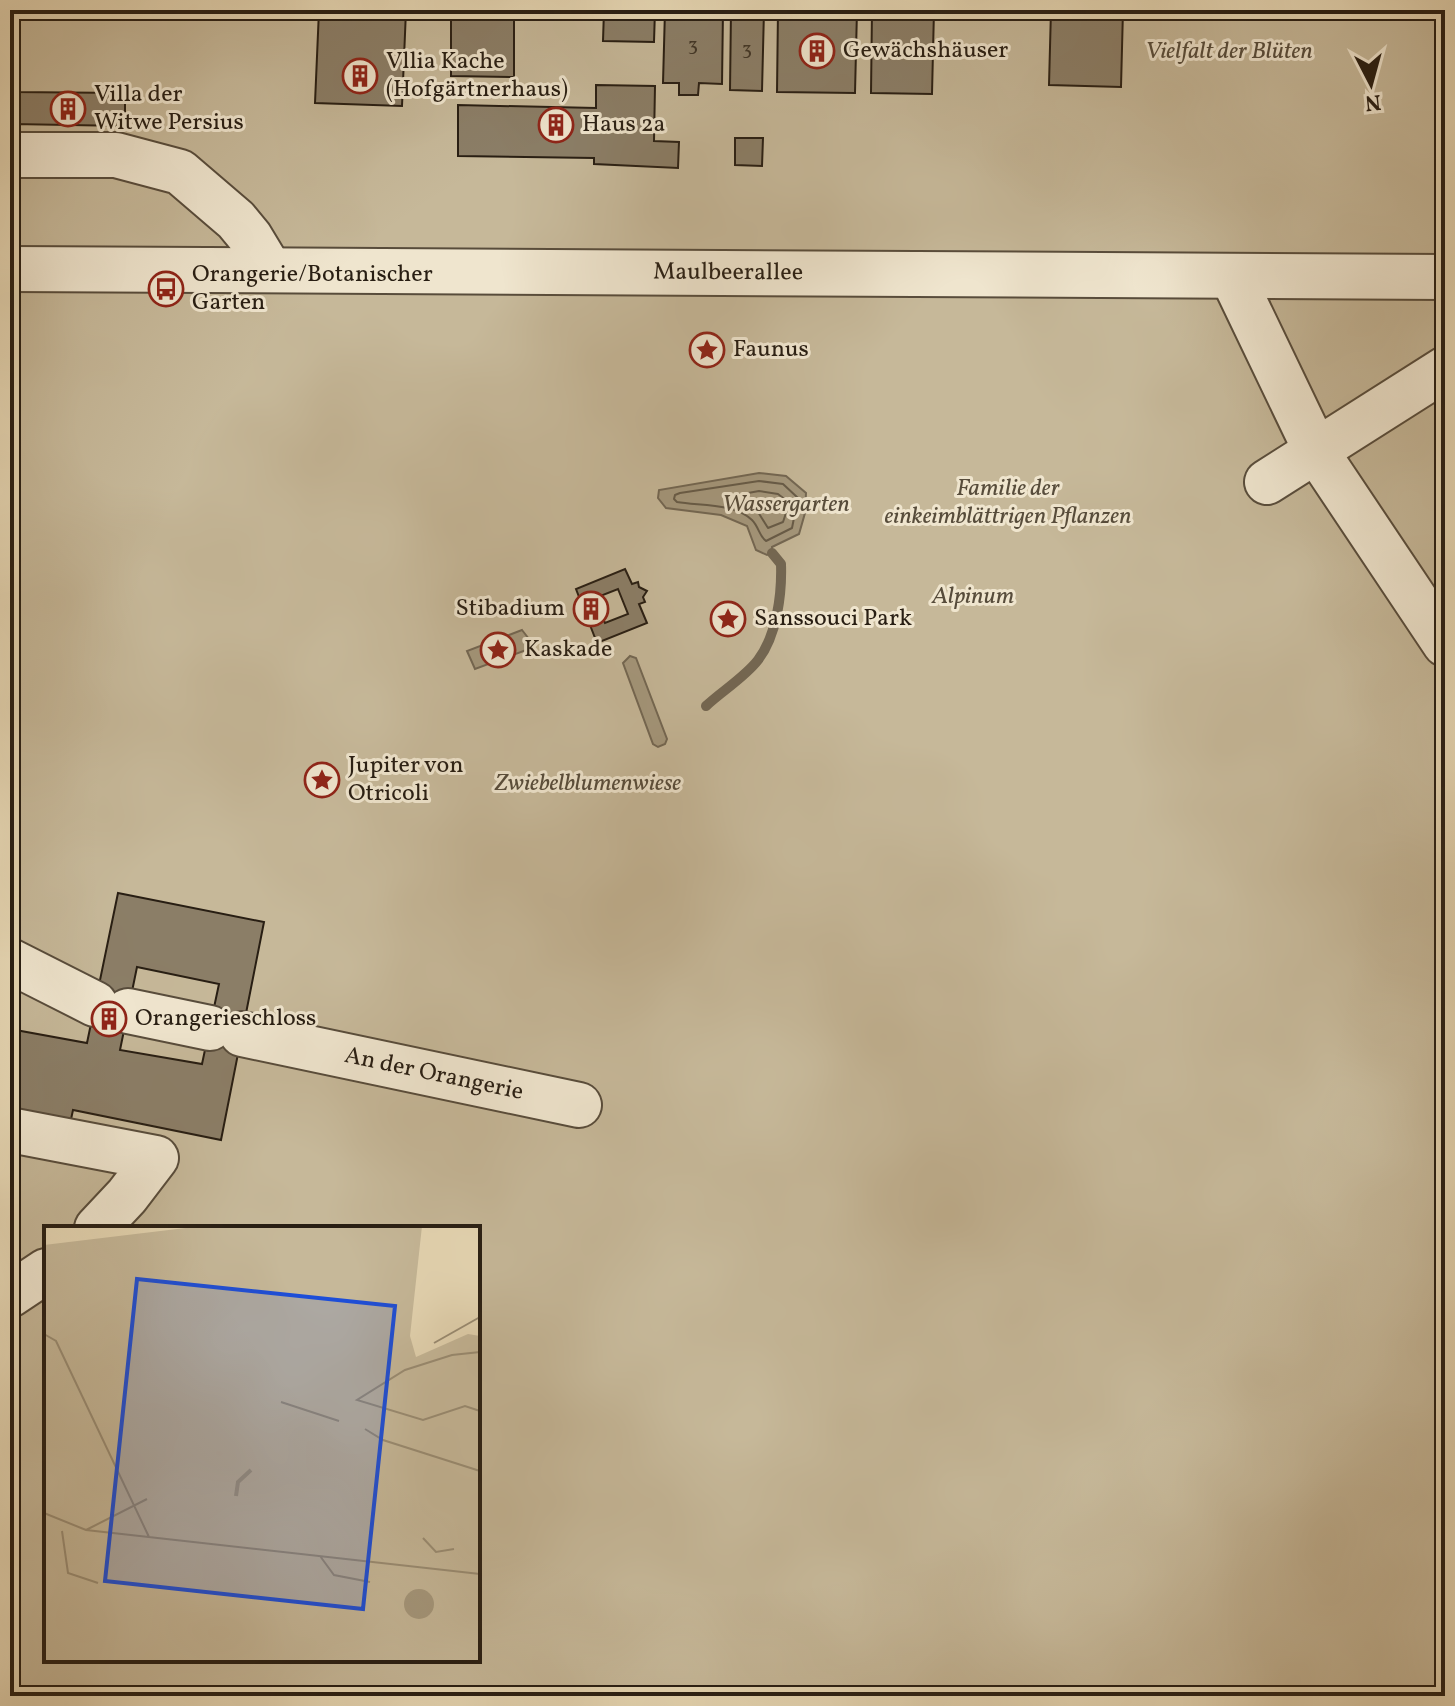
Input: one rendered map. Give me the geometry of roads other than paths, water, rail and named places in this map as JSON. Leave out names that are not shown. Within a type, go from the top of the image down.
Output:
[{"type":"street","points":[[10,155],[116,155],[180,172],[236,220],[270,270]]},
{"type":"street","name":"Maulbeerallee","points":[[10,269],[1445,277]]},
{"type":"street","points":[[1232,276],[1316,451],[1445,644]]},
{"type":"street","points":[[1267,482],[1445,369]]},
{"type":"street","name":"An der Orangerie","points":[[10,961],[112,1007],[579,1105]]},
{"type":"street","points":[[10,1130],[156,1158],[99,1226]]},
{"type":"street","points":[[10,1295],[44,1272]]},
{"type":"water","points":[[759,473],[786,476],[806,493],[799,534],[772,547],[772,553],[767,555],[756,550],[747,526],[721,515],[666,508],[658,498],[659,490]]},
{"type":"water","name":"Kaskade","points":[[522,630],[529,639],[529,649],[475,669],[467,651]]},
{"type":"water","points":[[630,656],[636,658],[667,739],[665,744],[658,747],[653,744],[623,663]]},
{"type":"waterway","points":[[706,706],[753,666],[770,639],[777,614],[781,576],[781,564],[772,553]]},
{"type":"place","name":"Gewächshäuser","points":[[817,51]]},
{"type":"place","name":"Vllia Kache (Hofgärtnerhaus)","points":[[360,76]]},
{"type":"place","name":"Villa der Witwe Persius","points":[[68,109]]},
{"type":"place","name":"Haus 2a","points":[[556,125]]},
{"type":"place","name":"Orangerie/Botanischer Garten","points":[[166,289]]},
{"type":"place","name":"Faunus","points":[[707,350]]},
{"type":"place","name":"Stibadium","points":[[591,609]]},
{"type":"place","name":"Sanssouci Park","points":[[728,619]]},
{"type":"place","name":"Kaskade","points":[[498,650]]},
{"type":"place","name":"Jupiter von Otricoli","points":[[322,780]]},
{"type":"place","name":"Orangerieschloss","points":[[109,1019]]},
{"type":"park label","name":"Vielfalt der Blüten","points":[[1229,52]]},
{"type":"park label","name":"Familie der einkeimblättrigen Pflanzen","points":[[1008,503]]},
{"type":"park label","name":"Wassergarten","points":[[786,505]]},
{"type":"park label","name":"Alpinum","points":[[973,597]]},
{"type":"park label","name":"Zwiebelblumenwiese","points":[[588,784]]}]
